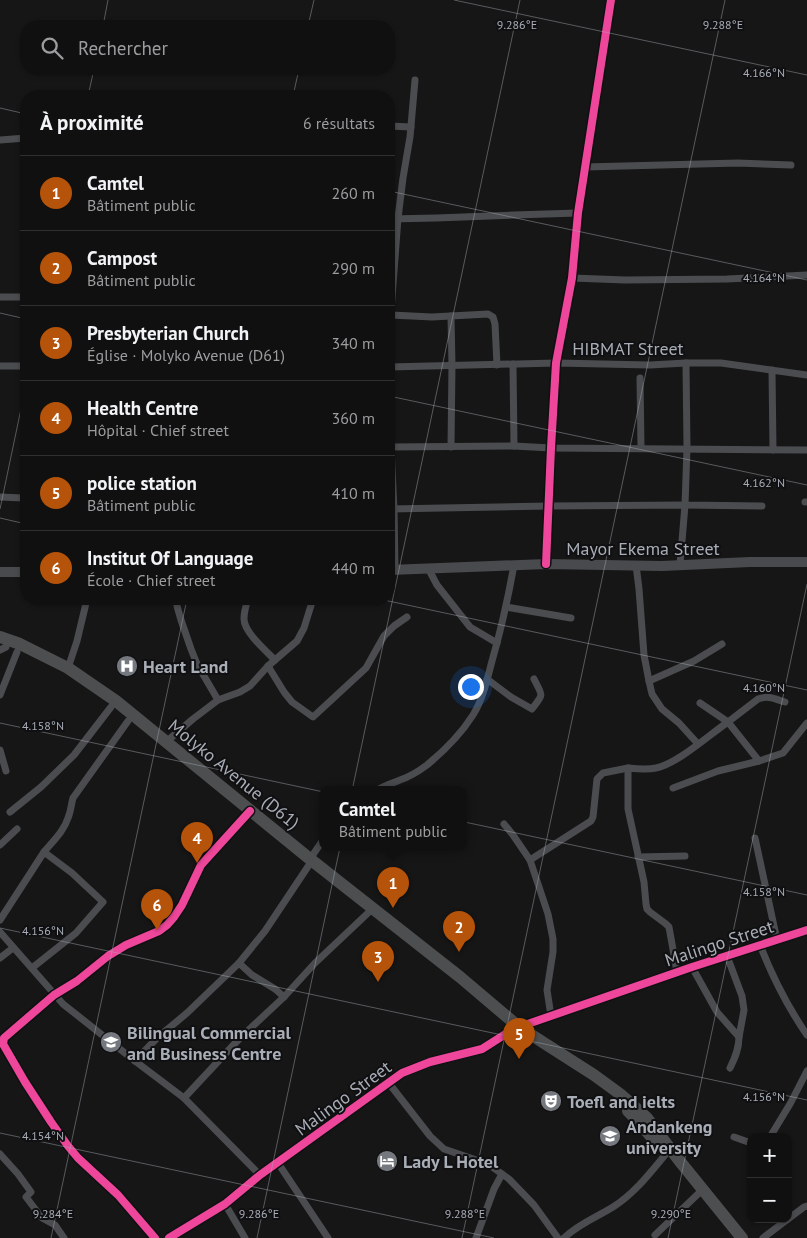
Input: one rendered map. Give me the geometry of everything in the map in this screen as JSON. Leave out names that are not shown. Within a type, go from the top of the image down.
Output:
[{"type":"highway","name":"Molyko Avenue (D61)","points":[[5,646],[20,644],[68,668],[116,701],[248,813],[412,939],[516,1029],[594,1075],[620,1094],[647,1118],[742,1238]]},
{"type":"highway","name":"Molyko Avenue (D61)","points":[[5,646],[38,660],[94,694],[200,780],[248,813]]},
{"type":"highway","name":"Molyko Avenue (D61)","points":[[310,862],[368,913],[516,1029],[613,1098],[638,1121],[732,1238]]},
{"type":"street","points":[[546,564],[556,363],[572,278],[578,213],[611,0]]},
{"type":"street","points":[[395,245],[411,127],[415,80]]},
{"type":"street","points":[[395,126],[411,127]]},
{"type":"street","points":[[0,140],[20,138]]},
{"type":"street","points":[[585,167],[738,162],[791,165]]},
{"type":"street","points":[[395,218],[578,213]]},
{"type":"street","points":[[572,278],[625,280],[728,279],[807,275]]},
{"type":"street","points":[[0,297],[20,297]]},
{"type":"street","points":[[395,315],[432,317],[488,314],[493,317],[495,324],[497,365]]},
{"type":"street","points":[[451,316],[451,446]]},
{"type":"street","name":"HIBMAT Street","points":[[395,367],[556,363],[650,365],[721,363],[807,375]]},
{"type":"street","points":[[680,565],[687,448],[686,363]]},
{"type":"street","points":[[513,364],[514,446]]},
{"type":"street","points":[[0,366],[20,366]]},
{"type":"street","points":[[772,370],[773,450]]},
{"type":"street","points":[[640,378],[641,448]]},
{"type":"street","points":[[395,447],[514,446],[807,450]]},
{"type":"street","points":[[0,498],[20,498]]},
{"type":"street","points":[[395,509],[549,506],[762,506]]},
{"type":"street","name":"Mayor Ekema Street","points":[[395,570],[546,564],[680,565],[807,562]]},
{"type":"street","points":[[384,786],[403,779],[426,766],[464,728],[474,714],[488,680],[498,643],[514,565]]},
{"type":"street","points":[[636,565],[644,655],[652,694],[662,709],[679,723],[698,744]]},
{"type":"street","points":[[428,568],[437,585],[470,627],[498,643]]},
{"type":"street","points":[[0,572],[20,572]]},
{"type":"street","points":[[68,668],[85,605]]},
{"type":"street","points":[[177,605],[180,620],[196,664],[218,700]]},
{"type":"street","points":[[246,605],[244,614],[245,626],[256,641],[275,660]]},
{"type":"street","points":[[166,742],[192,719],[218,700],[250,686],[268,666],[297,641],[304,628],[311,605]]},
{"type":"street","points":[[506,607],[571,618]]},
{"type":"street","points":[[268,666],[292,702],[313,717],[366,668],[384,636],[407,617]]},
{"type":"street","points":[[649,681],[694,661],[722,644]]},
{"type":"street","points":[[0,695],[5,646]]},
{"type":"street","points":[[488,680],[511,697],[532,709],[542,694],[534,679]]},
{"type":"street","points":[[530,860],[591,820],[597,779],[603,773],[628,768],[652,769],[664,766],[678,759],[758,699],[767,696],[785,702]]},
{"type":"street","points":[[700,702],[728,722],[759,761]]},
{"type":"street","points":[[10,812],[41,787],[79,749],[111,707]]},
{"type":"street","points":[[0,920],[44,852],[66,825],[73,798],[128,721]]},
{"type":"street","points":[[674,788],[718,771],[783,753],[807,723]]},
{"type":"street","points":[[0,750],[6,771]]},
{"type":"street","points":[[628,768],[628,809],[644,882],[647,909],[669,927],[677,972]]},
{"type":"street","points":[[155,1238],[118,1195],[78,1158],[68,1146],[30,1090],[3,1044],[4,1038],[54,995],[77,981],[108,956],[126,945],[159,931],[167,925],[182,905],[201,865],[248,813]]},
{"type":"street","points":[[504,824],[530,860],[548,914],[553,939],[553,952],[547,990],[551,1016]]},
{"type":"street","points":[[0,845],[17,829]]},
{"type":"street","points":[[755,838],[777,940]]},
{"type":"street","points":[[135,1061],[252,949],[319,847]]},
{"type":"street","points":[[32,968],[76,933],[103,902],[72,873],[44,852]]},
{"type":"street","points":[[638,856],[685,856]]},
{"type":"street","points":[[184,1098],[240,1038],[368,913]]},
{"type":"street","name":"Malingo Street","points":[[169,1238],[225,1204],[260,1175],[402,1073],[430,1062],[482,1049],[516,1029],[551,1016],[677,972],[807,930]]},
{"type":"street","points":[[0,932],[63,1004],[184,1098],[260,1175]]},
{"type":"street","points":[[760,945],[771,974],[791,1012],[807,1035]]},
{"type":"street","points":[[0,958],[13,948]]},
{"type":"street","points":[[727,956],[742,996],[744,1010],[739,1046],[730,1068]]},
{"type":"street","points":[[239,963],[252,975],[284,997]]},
{"type":"street","points":[[692,967],[717,1012],[739,1037]]},
{"type":"street","points":[[772,1133],[807,1071]]},
{"type":"street","points":[[388,1082],[430,1136],[444,1148],[488,1164],[509,1179],[534,1204],[558,1238]]},
{"type":"street","points":[[734,1137],[747,1142]]},
{"type":"street","points":[[0,1154],[31,1192],[26,1197],[42,1218],[55,1225],[64,1238]]},
{"type":"street","points":[[564,1238],[570,1231],[618,1203],[642,1182],[665,1155]]},
{"type":"street","points":[[278,1163],[328,1238]]},
{"type":"street","points":[[476,1238],[494,1189],[502,1174]]},
{"type":"street","points":[[655,1235],[698,1194]]},
{"type":"street","points":[[225,1204],[245,1238]]},
{"type":"street","points":[[792,1216],[807,1206]]},
{"type":"street","points":[[763,1238],[783,1223]]},
{"type":"cycle path","points":[[546,564],[556,363],[572,278],[578,213],[611,0]]},
{"type":"cycle path","points":[[155,1238],[118,1195],[78,1158],[68,1146],[25,1082],[3,1044],[4,1038],[54,995],[77,981],[108,956],[126,945],[159,931],[167,925],[182,905],[201,865],[250,811]]},
{"type":"cycle path","points":[[169,1238],[225,1204],[260,1175],[402,1073],[430,1062],[482,1049],[519,1027],[692,967],[807,930]]},
{"type":"place","name":"Heart Land","points":[[127,666]]},
{"type":"place","name":"Health Centre","points":[[197,863]]},
{"type":"place","name":"Camtel","points":[[393,908]]},
{"type":"place","name":"Institut Of Language","points":[[157,930]]},
{"type":"place","name":"Campost","points":[[459,952]]},
{"type":"place","name":"Presbyterian Church","points":[[378,982]]},
{"type":"place","name":"Bilingual Commercial and Business Centre","points":[[111,1042]]},
{"type":"place","name":"police station","points":[[519,1059]]},
{"type":"place","name":"Toefl and ielts","points":[[551,1101]]},
{"type":"place","name":"Andankeng university","points":[[610,1136]]},
{"type":"place","name":"Lady L Hotel","points":[[387,1161]]}]
